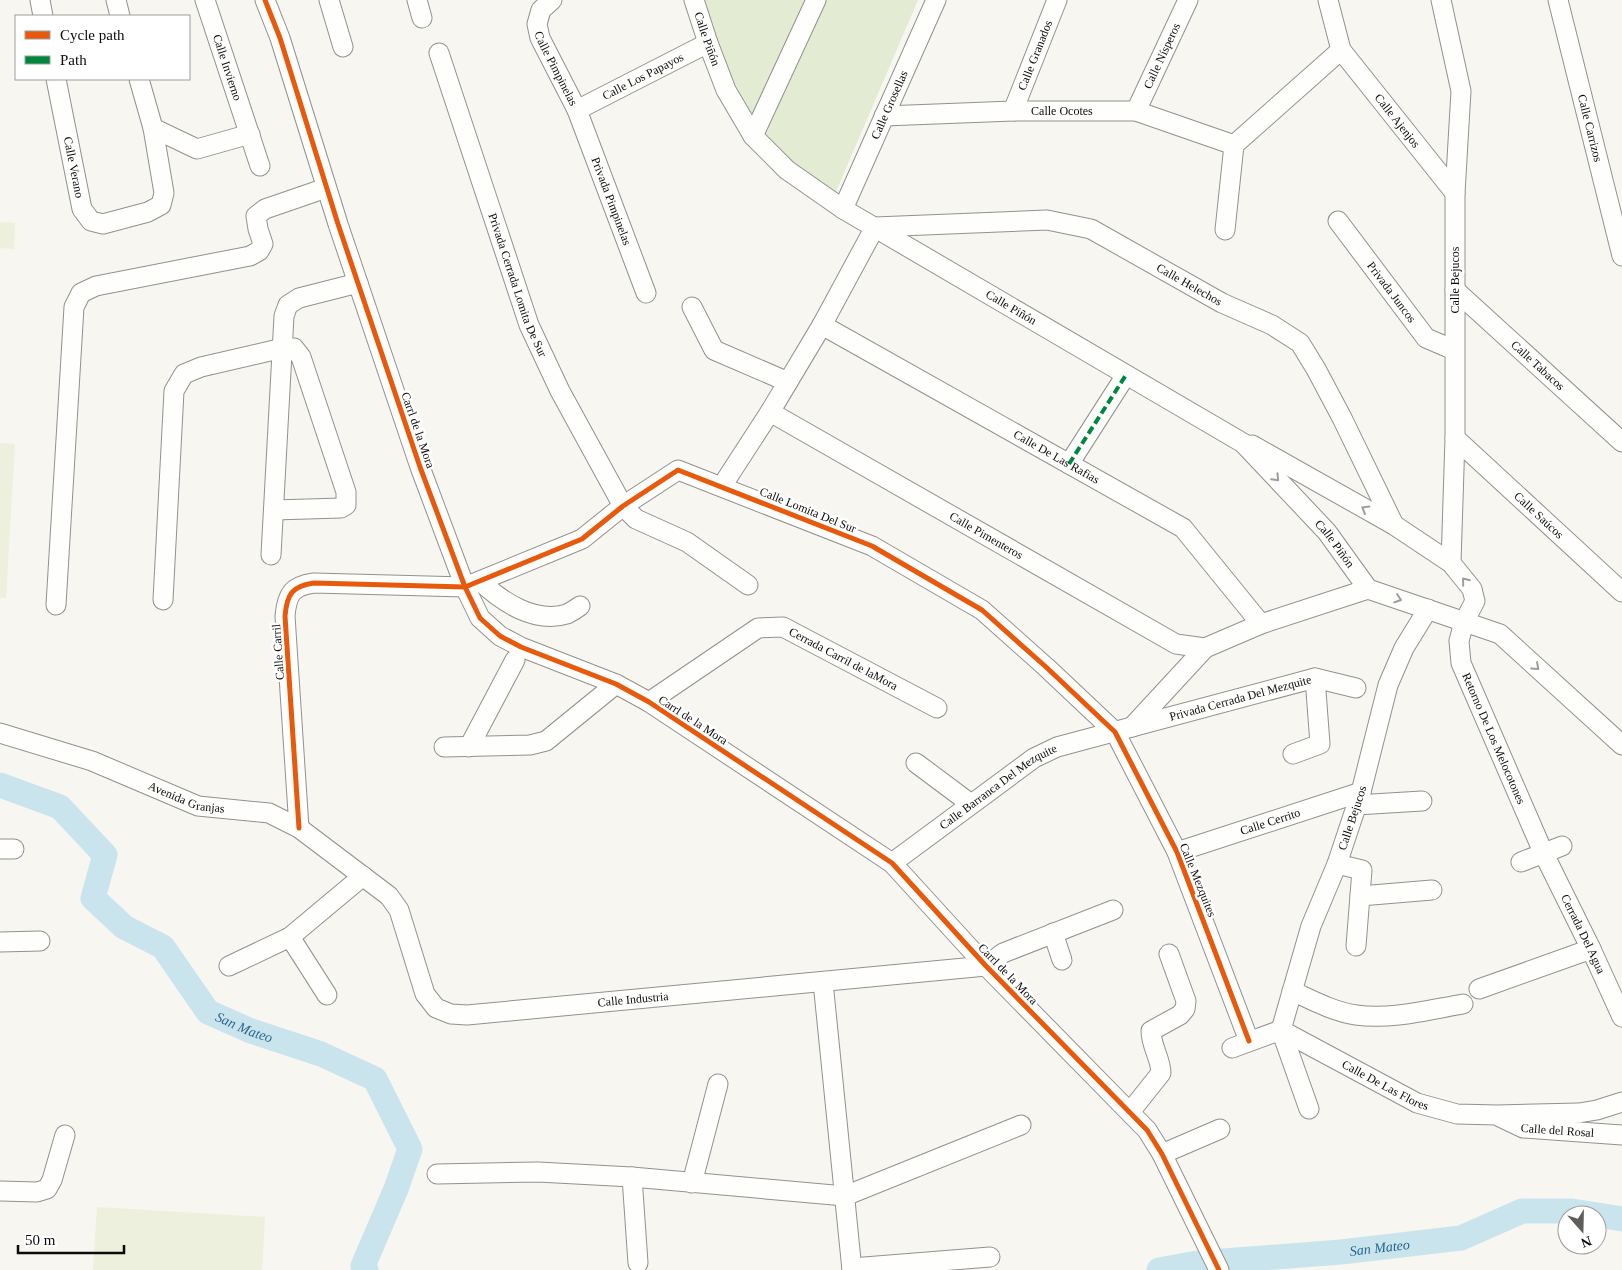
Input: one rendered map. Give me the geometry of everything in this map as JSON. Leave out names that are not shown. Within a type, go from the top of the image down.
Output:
[{"type":"street","points":[[40,0],[43,15]]},
{"type":"street","points":[[116,0],[120,15]]},
{"type":"street","name":"Calle Invierno","points":[[205,0],[260,166]]},
{"type":"street","name":"Carrl de la Mora","points":[[265,0],[280,38],[326,188],[420,467],[473,584],[480,618],[500,636],[521,647],[616,684],[649,702],[892,864],[986,966],[1147,1130],[1162,1154],[1219,1269]]},
{"type":"street","points":[[329,0],[343,47]]},
{"type":"street","name":"Calle Pimpinelas","points":[[552,0],[541,10],[537,24],[540,38],[577,110]]},
{"type":"street","name":"Calle Piñón","points":[[694,0],[708,44],[726,90],[753,136],[787,170],[843,209],[1242,442],[1328,532],[1368,589]]},
{"type":"street","points":[[753,136],[816,0]]},
{"type":"street","name":"Calle Grosellas","points":[[843,209],[936,0]]},
{"type":"street","name":"Calle Granados","points":[[1013,111],[1057,0]]},
{"type":"street","name":"Calle Nísperos","points":[[1136,111],[1188,0]]},
{"type":"street","points":[[1225,230],[1234,145],[1341,50],[1328,0]]},
{"type":"street","name":"Calle Bejucos","points":[[1441,0],[1461,91],[1455,192],[1455,438],[1450,563]]},
{"type":"street","name":"Calle Carrizos","points":[[1558,0],[1622,256]]},
{"type":"street","name":"Calle Los Papayos","points":[[577,110],[708,44]]},
{"type":"street","name":"Calle Ajenjos","points":[[1341,50],[1455,192]]},
{"type":"street","name":"Privada Cerrada Lomita De Sur","points":[[439,53],[529,325],[560,392],[623,506]]},
{"type":"street","name":"Calle Verano","points":[[56,80],[82,209],[91,221],[103,224],[148,212],[161,205],[164,193],[153,128]]},
{"type":"street","points":[[139,80],[153,128],[197,149],[250,134]]},
{"type":"street","name":"Privada Pimpinelas","points":[[577,110],[646,293]]},
{"type":"street","name":"Calle Ocotes","points":[[884,116],[1013,111],[1136,111],[1234,145]]},
{"type":"street","points":[[56,605],[74,307],[81,293],[96,286],[250,256],[259,251],[263,244],[256,216],[265,209],[326,188]]},
{"type":"street","name":"Calle Helechos","points":[[875,228],[1047,220],[1091,229],[1222,303],[1272,325],[1300,343],[1316,369],[1394,525]]},
{"type":"street","name":"Privada Juncos","points":[[1338,221],[1426,338],[1454,350]]},
{"type":"street","points":[[722,486],[770,412],[822,325],[875,228]]},
{"type":"street","points":[[271,555],[284,316],[288,305],[299,298],[358,283]]},
{"type":"street","name":"Calle Tabacos","points":[[1455,290],[1622,442]]},
{"type":"street","points":[[692,307],[714,350],[788,382]]},
{"type":"street","name":"Calle De Las Rafias","points":[[822,325],[1183,528],[1261,624]]},
{"type":"street","points":[[163,600],[174,391],[184,374],[201,367],[283,348],[294,348],[301,357],[347,500],[346,506],[341,508],[274,510]]},
{"type":"street","points":[[1069,464],[1126,375]]},
{"type":"street","name":"Calle Pimenteros","points":[[770,412],[1176,644],[1205,648]]},
{"type":"street","name":"Calle Saúcos","points":[[1455,438],[1622,592]]},
{"type":"street","name":"Retorno De Los Melocotones","points":[[1242,442],[1256,447],[1394,525],[1450,563],[1472,589],[1475,601],[1464,622],[1459,641],[1461,663],[1544,852]]},
{"type":"street","name":"Calle Lomita Del Sur","points":[[473,584],[582,539],[623,506],[678,470],[872,546],[982,610],[1046,667],[1124,729]]},
{"type":"street","points":[[623,506],[636,519],[687,542],[748,585]]},
{"type":"street","name":"Calle Carril","points":[[300,828],[285,616],[286,602],[292,592],[302,585],[314,584],[473,584]]},
{"type":"street","points":[[473,584],[498,596],[527,614],[549,616],[567,614],[580,606]]},
{"type":"street","points":[[1124,729],[1205,648],[1261,624],[1368,589],[1500,634],[1622,745]]},
{"type":"street","name":"Calle Bejucos","points":[[1281,1030],[1311,926],[1359,799],[1388,685],[1404,648],[1428,609]]},
{"type":"street","name":"Cerrada Carril de laMora","points":[[649,702],[758,628],[783,627],[936,708]]},
{"type":"street","points":[[469,747],[515,660]]},
{"type":"street","points":[[1315,678],[1356,688]]},
{"type":"street","name":"Privada Cerrada Del Mezquite","points":[[1124,729],[1315,678],[1320,744],[1293,754]]},
{"type":"street","points":[[444,747],[530,745],[546,741],[616,684]]},
{"type":"street","name":"Calle Barranca Del Mezquite","points":[[892,864],[1034,758],[1057,748],[1124,729]]},
{"type":"street","name":"Calle Mezquites","points":[[1124,729],[1177,852],[1249,1041]]},
{"type":"street","name":"Avenida Granjas","points":[[0,734],[92,762],[198,806],[269,813],[300,828],[363,876]]},
{"type":"street","points":[[916,764],[971,804]]},
{"type":"street","name":"Calle Cerrito","points":[[1177,852],[1359,799],[1422,801]]},
{"type":"street","points":[[1521,862],[1562,846]]},
{"type":"street","name":"Cerrada Del Agua","points":[[1544,852],[1622,1017]]},
{"type":"street","points":[[1336,864],[1362,870],[1356,946]]},
{"type":"street","points":[[229,966],[290,937],[363,876]]},
{"type":"street","name":"Calle Industria","points":[[363,876],[389,896],[399,910],[425,994],[436,1008],[451,1014],[467,1015],[986,966]]},
{"type":"street","points":[[1360,896],[1432,890]]},
{"type":"street","points":[[986,966],[1003,953],[1113,910]]},
{"type":"street","points":[[1053,933],[1062,960]]},
{"type":"street","points":[[290,937],[327,995]]},
{"type":"street","points":[[0,942],[40,941]]},
{"type":"street","points":[[1479,990],[1591,948]]},
{"type":"street","points":[[1130,1112],[1162,1073],[1150,1032],[1185,1009],[1186,1001],[1169,954]]},
{"type":"street","points":[[823,982],[852,1269],[990,1257]]},
{"type":"street","points":[[1292,991],[1332,1009],[1356,1016],[1397,1016],[1463,1004]]},
{"type":"street","points":[[1232,1048],[1281,1030],[1309,1109]]},
{"type":"street","name":"Calle De Las Flores","points":[[1281,1030],[1417,1103],[1457,1114],[1579,1113],[1597,1110],[1622,1102]]},
{"type":"street","points":[[692,1183],[718,1084]]},
{"type":"street","name":"Calle del Rosal","points":[[1497,1115],[1524,1128],[1622,1135]]},
{"type":"street","points":[[437,1174],[538,1172],[632,1177],[844,1196],[1021,1125]]},
{"type":"street","points":[[1162,1154],[1220,1129]]},
{"type":"street","points":[[0,1191],[37,1192],[47,1189],[52,1180],[65,1135]]},
{"type":"street","points":[[632,1177],[638,1263]]},
{"type":"green space","points":[[700,0],[918,0],[835,194],[778,160],[715,48]]},
{"type":"green space","points":[[0,222],[15,223],[14,249],[0,248]]},
{"type":"green space","points":[[0,443],[15,444],[6,598],[0,598]]},
{"type":"green space","points":[[97,1207],[265,1217],[262,1270],[93,1270]]},
{"type":"waterway","name":"San Mateo","points":[[0,785],[60,807],[105,855],[93,898],[124,927],[163,947],[208,1012],[251,1031],[321,1054],[375,1079],[410,1149],[396,1189],[363,1266],[366,1270]]},
{"type":"waterway","name":"San Mateo","points":[[1159,1270],[1197,1263],[1341,1252],[1461,1238],[1522,1211],[1572,1211],[1622,1219]]},
{"type":"marked path","points":[[1069,464],[1126,375]]},
{"type":"cycle path","points":[[265,0],[280,38],[338,224],[420,467],[465,587],[480,618],[500,636],[521,647],[616,684],[649,702],[892,863],[986,966],[1147,1130],[1162,1154],[1219,1270]]},
{"type":"cycle path","points":[[299,828],[285,616],[287,602],[292,592],[300,586],[314,583],[465,587],[582,539],[623,506],[678,470],[872,546],[982,610],[1115,732],[1177,852],[1249,1041]]}]
